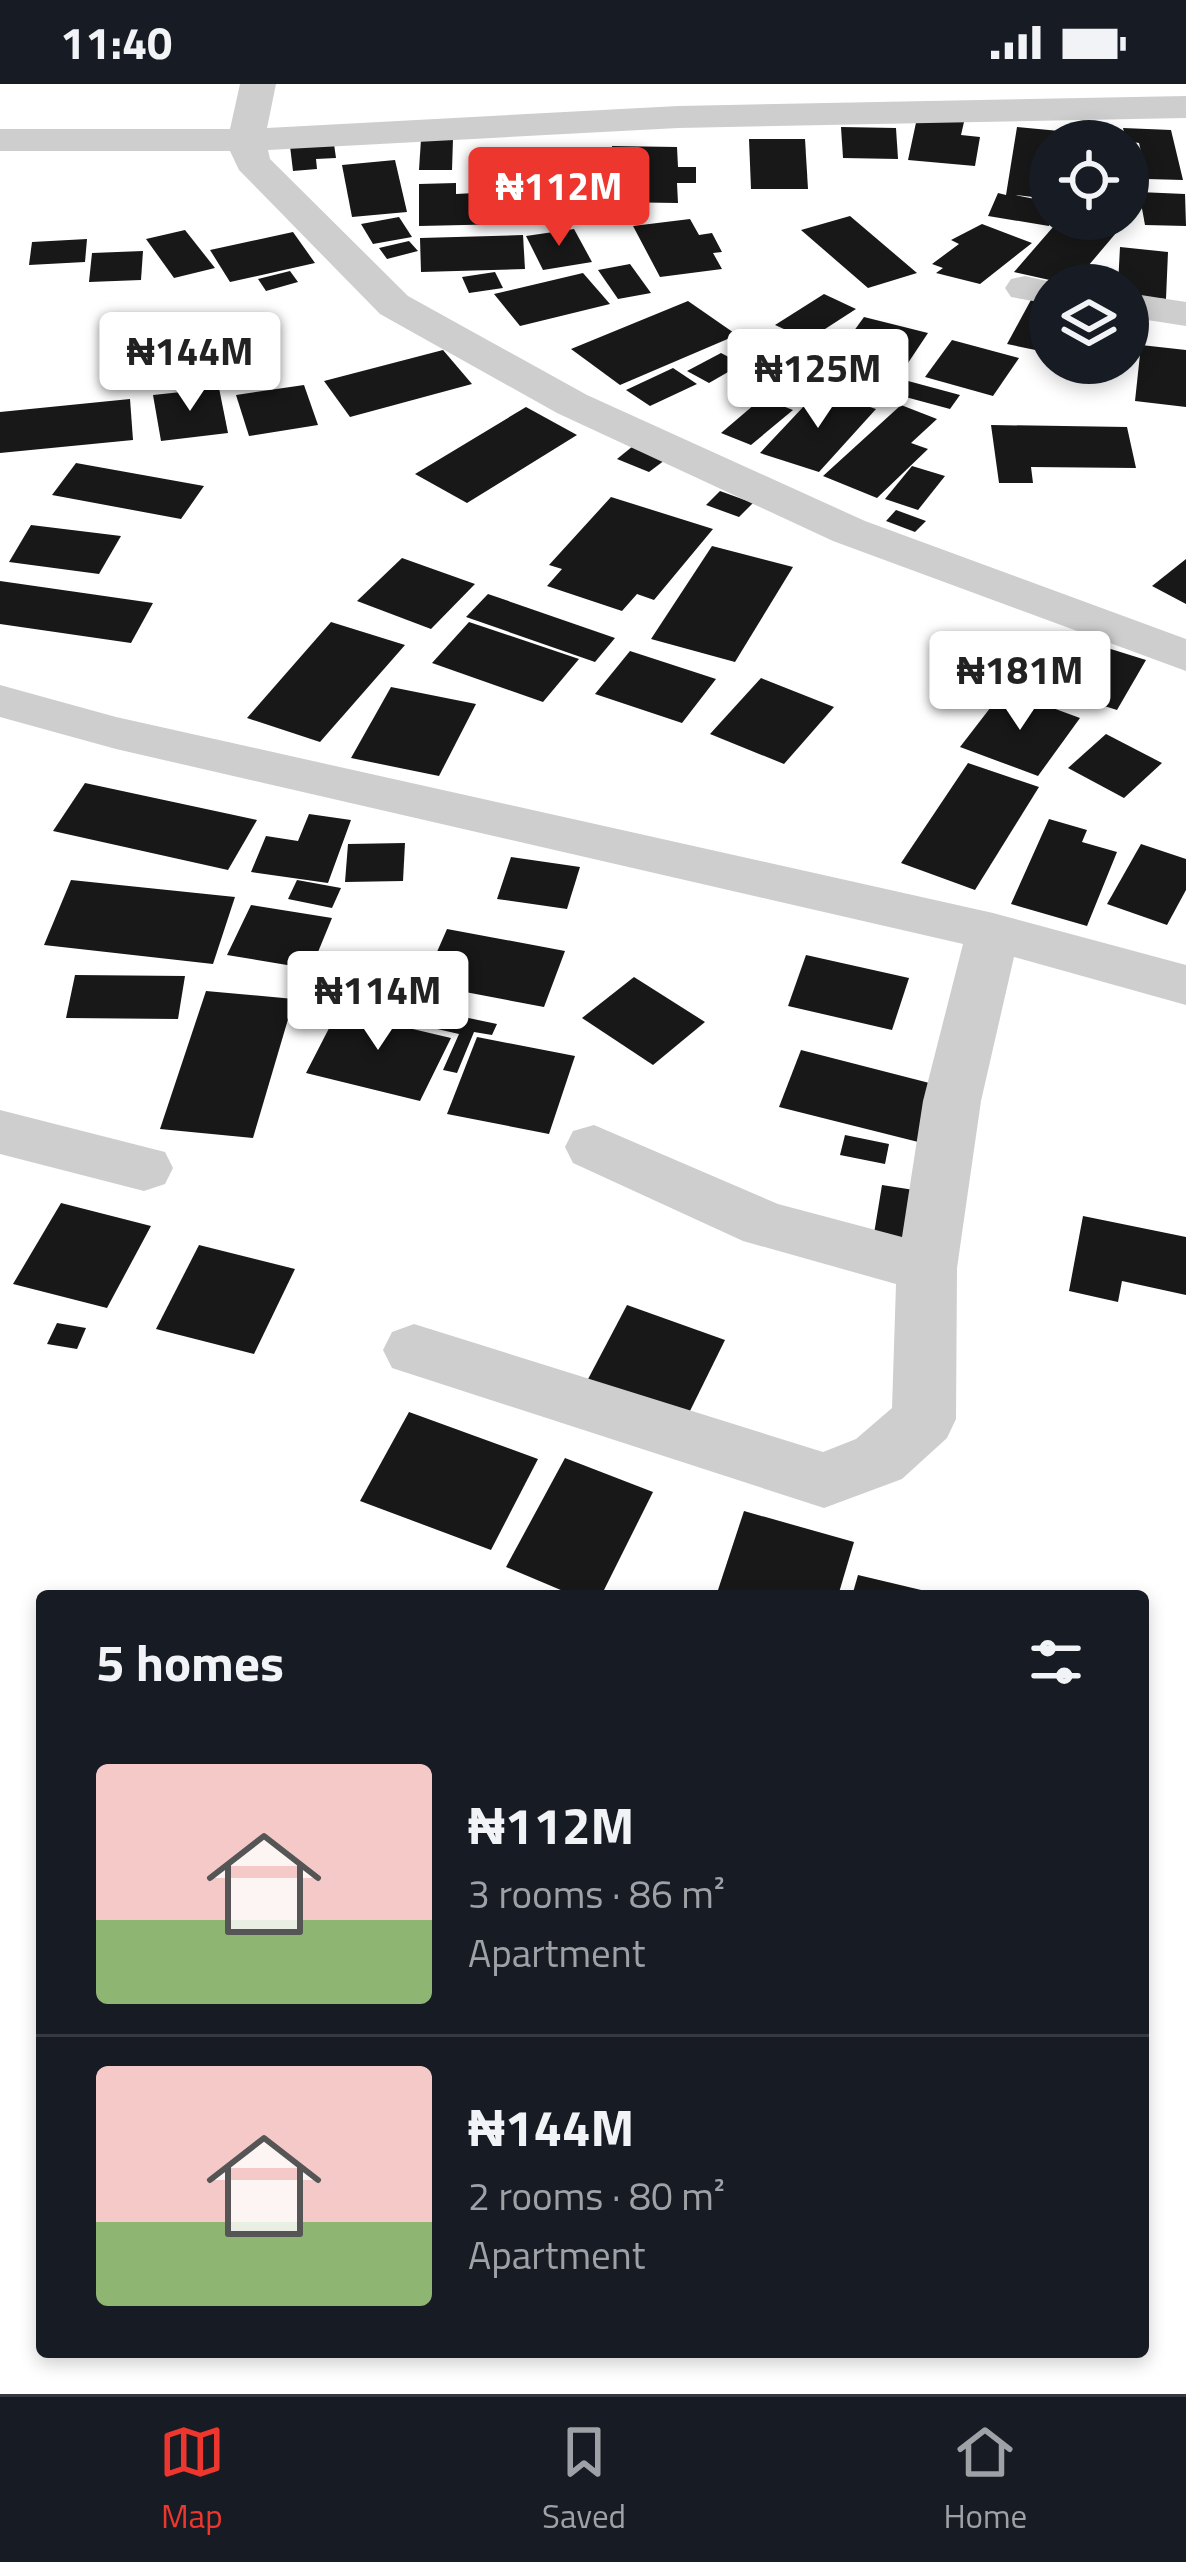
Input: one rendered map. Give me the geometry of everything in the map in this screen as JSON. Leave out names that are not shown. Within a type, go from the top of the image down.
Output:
[{"type":"street","points":[[258,84],[246,140],[252,162],[394,305],[532,382],[849,531],[1186,656]]},
{"type":"street","points":[[0,140],[246,140],[938,98],[1186,107]]},
{"type":"street","points":[[1149,308],[1186,314]]},
{"type":"street","points":[[8,715],[116,733],[993,932],[1186,985]]},
{"type":"street","points":[[414,1350],[824,1480],[879,1460],[924,1419],[927,1268],[952,1101],[993,932]]},
{"type":"street","points":[[0,1132],[144,1168]]},
{"type":"street","points":[[594,1147],[764,1224],[927,1268]]},
{"type":"building","points":[[917,118],[964,122],[961,135],[980,137],[975,166],[908,160]]},
{"type":"building","points":[[841,127],[896,128],[898,159],[843,158]]},
{"type":"building","points":[[1017,127],[1029,128],[1029,197],[1015,195],[1029,198],[1029,223],[988,216],[998,193],[1006,195]]},
{"type":"building","points":[[1149,129],[1171,130],[1183,180],[1149,179]]},
{"type":"building","points":[[421,139],[453,139],[452,170],[419,170]]},
{"type":"building","points":[[749,139],[805,139],[808,189],[751,189]]},
{"type":"building","points":[[334,144],[336,158],[316,159],[317,169],[293,171],[290,146]]},
{"type":"building","points":[[612,146],[677,147],[678,167],[696,167],[696,183],[677,183],[678,203],[611,202]]},
{"type":"building","points":[[395,160],[407,212],[352,217],[342,165]]},
{"type":"building","points":[[544,167],[585,168],[584,177],[593,177],[591,222],[531,221],[534,177],[544,177]]},
{"type":"building","points":[[509,170],[512,224],[419,226],[419,184],[456,183],[456,194],[475,193],[474,171]]},
{"type":"building","points":[[1149,192],[1185,194],[1186,226],[1149,225]]},
{"type":"building","points":[[850,216],[917,273],[868,288],[801,230]]},
{"type":"building","points":[[399,217],[412,237],[373,244],[361,224]]},
{"type":"building","points":[[690,219],[699,235],[712,233],[722,252],[713,253],[722,269],[660,277],[633,226]]},
{"type":"building","points":[[982,224],[1032,243],[980,284],[936,273],[943,268],[932,264],[959,244],[951,240]]},
{"type":"building","points":[[574,229],[592,262],[543,270],[526,236]]},
{"type":"building","points":[[185,230],[215,268],[174,278],[146,239]]},
{"type":"building","points":[[293,232],[315,263],[230,282],[210,250]]},
{"type":"building","points":[[523,235],[525,269],[421,272],[420,238]]},
{"type":"building","points":[[87,239],[85,262],[29,265],[32,242]]},
{"type":"building","points":[[1042,240],[1110,240],[1090,264],[1029,264],[1029,275],[1014,272]]},
{"type":"building","points":[[409,241],[418,251],[387,259],[379,248]]},
{"type":"building","points":[[1120,247],[1168,252],[1166,299],[1149,298],[1149,264],[1119,264]]},
{"type":"building","points":[[143,251],[141,280],[89,282],[92,253]]},
{"type":"building","points":[[630,264],[651,293],[618,299],[598,270]]},
{"type":"building","points":[[290,271],[298,282],[266,291],[258,279]]},
{"type":"building","points":[[495,272],[503,288],[469,293],[462,277]]},
{"type":"building","points":[[583,273],[610,304],[520,326],[494,294]]},
{"type":"building","points":[[824,294],[856,309],[808,340],[775,325]]},
{"type":"building","points":[[688,301],[737,335],[620,385],[571,349]]},
{"type":"building","points":[[1029,304],[1029,349],[1007,344]]},
{"type":"building","points":[[864,317],[928,333],[908,363],[843,346]]},
{"type":"building","points":[[952,340],[1019,358],[993,396],[925,377]]},
{"type":"building","points":[[1149,346],[1186,350],[1186,407],[1135,401],[1137,384],[1149,384]]},
{"type":"building","points":[[443,350],[472,384],[350,417],[324,381]]},
{"type":"building","points":[[721,353],[742,364],[709,383],[687,371]]},
{"type":"building","points":[[673,368],[697,384],[650,406],[626,390]]},
{"type":"building","points":[[871,371],[960,395],[950,409],[861,385]]},
{"type":"building","points":[[304,385],[318,425],[249,436],[236,395]]},
{"type":"building","points":[[219,388],[228,433],[161,441],[153,395]]},
{"type":"building","points":[[819,390],[876,409],[819,472],[760,453]]},
{"type":"building","points":[[762,398],[793,410],[751,445],[721,433]]},
{"type":"building","points":[[130,399],[133,440],[0,453],[0,412]]},
{"type":"building","points":[[901,405],[937,419],[911,443],[928,449],[877,498],[823,476]]},
{"type":"building","points":[[526,407],[577,435],[467,503],[415,474]]},
{"type":"building","points":[[991,425],[1127,427],[1136,468],[1031,467],[1033,483],[999,483]]},
{"type":"building","points":[[633,446],[665,460],[649,472],[617,459]]},
{"type":"building","points":[[76,463],[204,486],[181,519],[52,495]]},
{"type":"building","points":[[912,466],[945,476],[918,510],[885,499]]},
{"type":"building","points":[[720,491],[753,503],[739,517],[706,505]]},
{"type":"building","points":[[611,497],[713,529],[654,600],[637,594],[622,611],[547,586],[562,569],[549,565]]},
{"type":"building","points":[[896,510],[926,521],[915,532],[886,521]]},
{"type":"building","points":[[31,525],[121,536],[99,574],[9,562]]},
{"type":"building","points":[[712,546],[793,567],[735,662],[651,639]]},
{"type":"building","points":[[402,558],[475,584],[431,629],[357,601]]},
{"type":"building","points":[[1186,559],[1186,604],[1152,586]]},
{"type":"building","points":[[0,581],[153,603],[131,643],[0,624]]},
{"type":"building","points":[[488,594],[615,638],[595,662],[466,617]]},
{"type":"building","points":[[331,622],[405,645],[320,742],[247,718]]},
{"type":"building","points":[[469,622],[579,659],[543,702],[432,663]]},
{"type":"building","points":[[1069,636],[1146,660],[1117,710],[1038,685]]},
{"type":"building","points":[[630,651],[716,679],[682,723],[595,694]]},
{"type":"building","points":[[761,678],[834,707],[784,764],[710,734]]},
{"type":"building","points":[[391,687],[476,704],[439,776],[351,758]]},
{"type":"building","points":[[1004,690],[1080,718],[1038,776],[960,747]]},
{"type":"building","points":[[1106,734],[1162,763],[1124,798],[1068,768]]},
{"type":"building","points":[[968,763],[1039,787],[975,890],[901,863]]},
{"type":"building","points":[[85,783],[257,820],[228,870],[53,831]]},
{"type":"building","points":[[309,814],[351,820],[328,883],[251,872],[266,836],[298,841]]},
{"type":"building","points":[[1049,819],[1087,830],[1082,842],[1117,852],[1087,926],[1011,904]]},
{"type":"building","points":[[405,843],[403,881],[345,882],[348,844]]},
{"type":"building","points":[[1141,844],[1186,859],[1186,890],[1167,925],[1107,904]]},
{"type":"building","points":[[511,857],[580,867],[567,909],[497,899]]},
{"type":"building","points":[[71,880],[235,897],[213,964],[44,945]]},
{"type":"building","points":[[297,880],[341,888],[332,908],[288,899]]},
{"type":"building","points":[[251,905],[332,918],[311,969],[227,955]]},
{"type":"building","points":[[447,929],[565,951],[544,1007],[423,984]]},
{"type":"building","points":[[806,955],[909,978],[892,1030],[788,1006]]},
{"type":"building","points":[[75,975],[185,976],[178,1019],[66,1018]]},
{"type":"building","points":[[634,977],[705,1022],[653,1065],[582,1018]]},
{"type":"building","points":[[206,991],[294,999],[253,1138],[160,1129]]},
{"type":"building","points":[[343,1001],[388,1012],[383,1022],[451,1038],[420,1101],[306,1073]]},
{"type":"building","points":[[440,1012],[497,1024],[492,1035],[474,1032],[457,1073],[443,1070],[459,1034],[433,1028]]},
{"type":"building","points":[[477,1037],[575,1056],[549,1134],[447,1114]]},
{"type":"building","points":[[801,1050],[980,1096],[962,1153],[779,1107]]},
{"type":"building","points":[[845,1135],[889,1144],[885,1164],[840,1155]]},
{"type":"building","points":[[882,1185],[959,1197],[951,1264],[871,1252]]},
{"type":"building","points":[[61,1203],[151,1226],[107,1308],[13,1284]]},
{"type":"building","points":[[1083,1216],[1186,1237],[1186,1295],[1122,1281],[1118,1302],[1069,1291]]},
{"type":"building","points":[[199,1245],[295,1269],[254,1354],[156,1329]]},
{"type":"building","points":[[627,1305],[725,1340],[687,1417],[587,1381]]},
{"type":"building","points":[[57,1323],[86,1328],[77,1349],[47,1344]]},
{"type":"building","points":[[409,1412],[538,1459],[491,1550],[360,1501]]},
{"type":"building","points":[[565,1458],[653,1492],[604,1590],[561,1590],[506,1567]]},
{"type":"building","points":[[744,1511],[854,1542],[840,1590],[718,1590]]},
{"type":"building","points":[[858,1575],[921,1590],[854,1590]]}]
